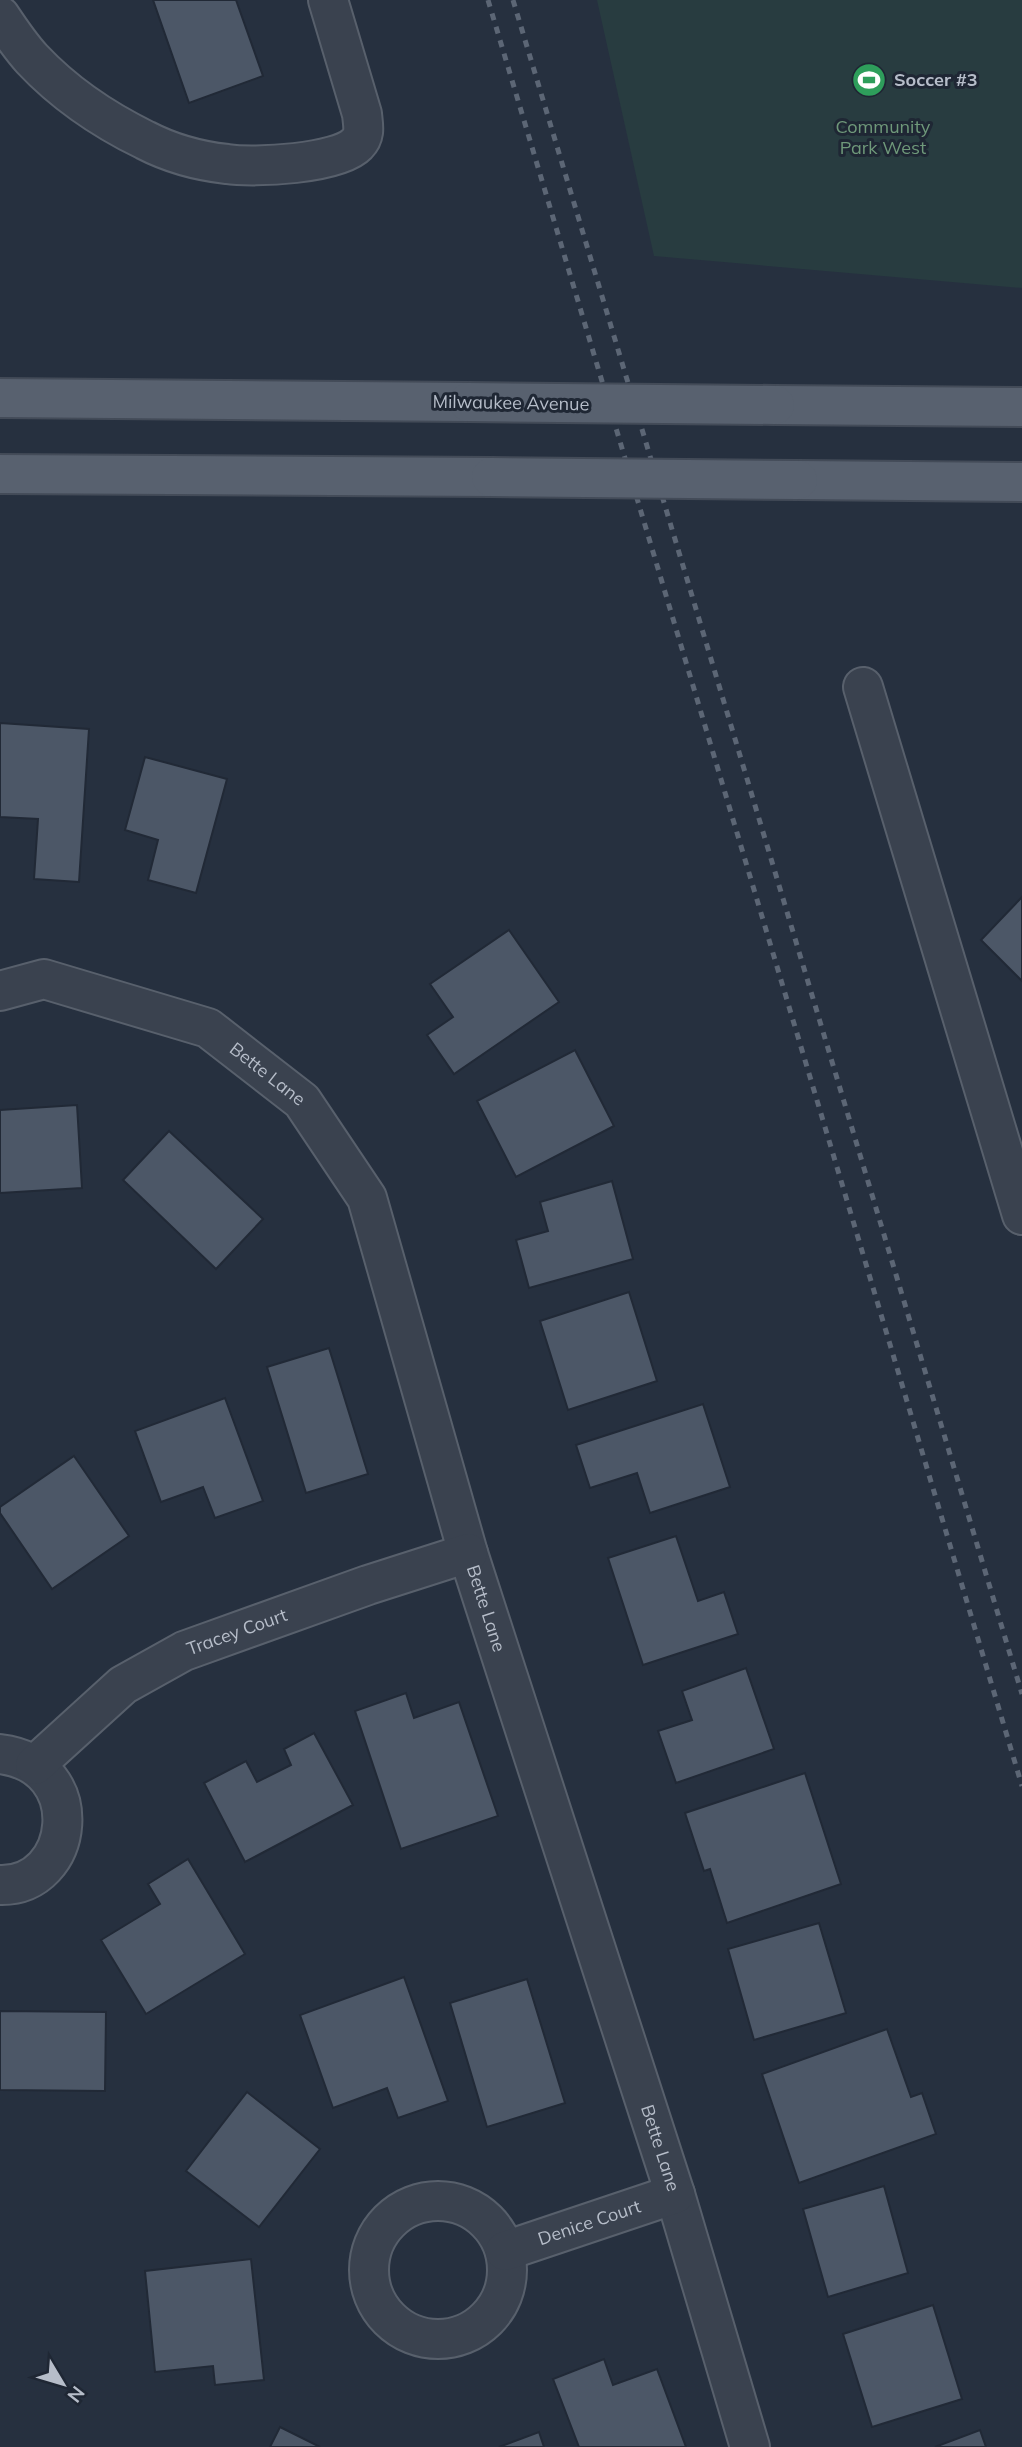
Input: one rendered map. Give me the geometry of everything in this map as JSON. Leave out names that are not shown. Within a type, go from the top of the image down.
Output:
[{"type":"main road","name":"Milwaukee Avenue","points":[[0,398],[1022,407]]},
{"type":"main road","points":[[0,474],[1022,482]]},
{"type":"street","points":[[0,16],[31,58],[74,96],[100,114],[145,140],[183,155],[226,164],[255,166],[320,159],[346,152],[358,144],[364,132],[362,114],[328,0]]},
{"type":"street","points":[[863,688],[1008,1116],[1022,1215]]},
{"type":"street","name":"Bette Lane","points":[[0,991],[44,979],[208,1027],[302,1101],[367,1198],[468,1553],[675,2194],[750,2447]]},
{"type":"street","name":"Tracey Court","points":[[0,1885],[8,1886],[29,1878],[46,1865],[59,1846],[63,1823],[61,1801],[51,1780],[17,1759],[123,1685],[184,1651],[356,1589],[468,1553]]},
{"type":"street","name":"Denice Court","points":[[505,2251],[675,2194]]},
{"type":"green space","name":"Community Park West","points":[[597,0],[1022,0],[1022,288],[654,256]]},
{"type":"building","points":[[153,0],[236,0],[263,76],[189,103]]},
{"type":"building","points":[[0,723],[89,729],[79,882],[34,879],[38,819],[0,817]]},
{"type":"building","points":[[145,757],[227,779],[196,893],[148,880],[158,840],[125,830]]},
{"type":"building","points":[[1022,897],[1022,981],[981,940]]},
{"type":"building","points":[[509,930],[559,1002],[454,1074],[427,1035],[453,1017],[430,984]]},
{"type":"building","points":[[575,1050],[614,1126],[516,1177],[477,1101]]},
{"type":"building","points":[[77,1105],[82,1188],[0,1193],[0,1110]]},
{"type":"building","points":[[169,1131],[263,1219],[216,1269],[123,1180]]},
{"type":"building","points":[[612,1181],[633,1259],[529,1288],[516,1240],[548,1231],[540,1202]]},
{"type":"building","points":[[629,1292],[657,1381],[568,1410],[540,1321]]},
{"type":"building","points":[[329,1348],[368,1474],[306,1493],[267,1367]]},
{"type":"building","points":[[225,1398],[263,1501],[215,1518],[203,1487],[161,1502],[135,1431]]},
{"type":"building","points":[[703,1404],[730,1487],[650,1513],[637,1473],[590,1488],[576,1445]]},
{"type":"building","points":[[74,1456],[129,1536],[52,1589],[0,1513],[0,1507]]},
{"type":"building","points":[[676,1536],[698,1601],[724,1592],[738,1634],[643,1665],[608,1558]]},
{"type":"building","points":[[746,1668],[774,1749],[676,1783],[658,1731],[692,1720],[682,1691]]},
{"type":"building","points":[[406,1693],[414,1718],[459,1702],[498,1816],[401,1849],[355,1711]]},
{"type":"building","points":[[314,1733],[353,1805],[245,1862],[204,1783],[246,1761],[257,1782],[291,1765],[284,1749]]},
{"type":"building","points":[[805,1773],[841,1884],[727,1923],[710,1869],[704,1871],[685,1813]]},
{"type":"building","points":[[188,1859],[245,1954],[146,2014],[101,1940],[160,1904],[148,1884]]},
{"type":"building","points":[[819,1923],[846,2013],[754,2040],[728,1949]]},
{"type":"building","points":[[404,1977],[448,2101],[398,2118],[387,2088],[333,2108],[300,2015]]},
{"type":"building","points":[[527,1979],[565,2103],[487,2127],[450,2003]]},
{"type":"building","points":[[0,2011],[106,2012],[105,2091],[0,2090]]},
{"type":"building","points":[[887,2029],[911,2097],[922,2093],[936,2134],[799,2183],[762,2074]]},
{"type":"building","points":[[247,2092],[320,2149],[259,2227],[186,2171]]},
{"type":"building","points":[[884,2186],[908,2273],[828,2297],[803,2209]]},
{"type":"building","points":[[251,2259],[264,2380],[215,2385],[213,2366],[155,2372],[145,2271]]},
{"type":"building","points":[[933,2305],[962,2399],[872,2427],[843,2334]]},
{"type":"building","points":[[604,2359],[613,2385],[657,2369],[686,2447],[579,2447],[553,2379]]},
{"type":"building","points":[[280,2427],[320,2447],[270,2447]]},
{"type":"building","points":[[980,2430],[986,2447],[935,2447]]},
{"type":"building","points":[[539,2432],[544,2447],[499,2447]]},
{"type":"railway","points":[[488,0],[1022,1786]]},
{"type":"railway","points":[[513,0],[1022,1694]]},
{"type":"place","name":"Soccer #3","points":[[869,80]]}]
